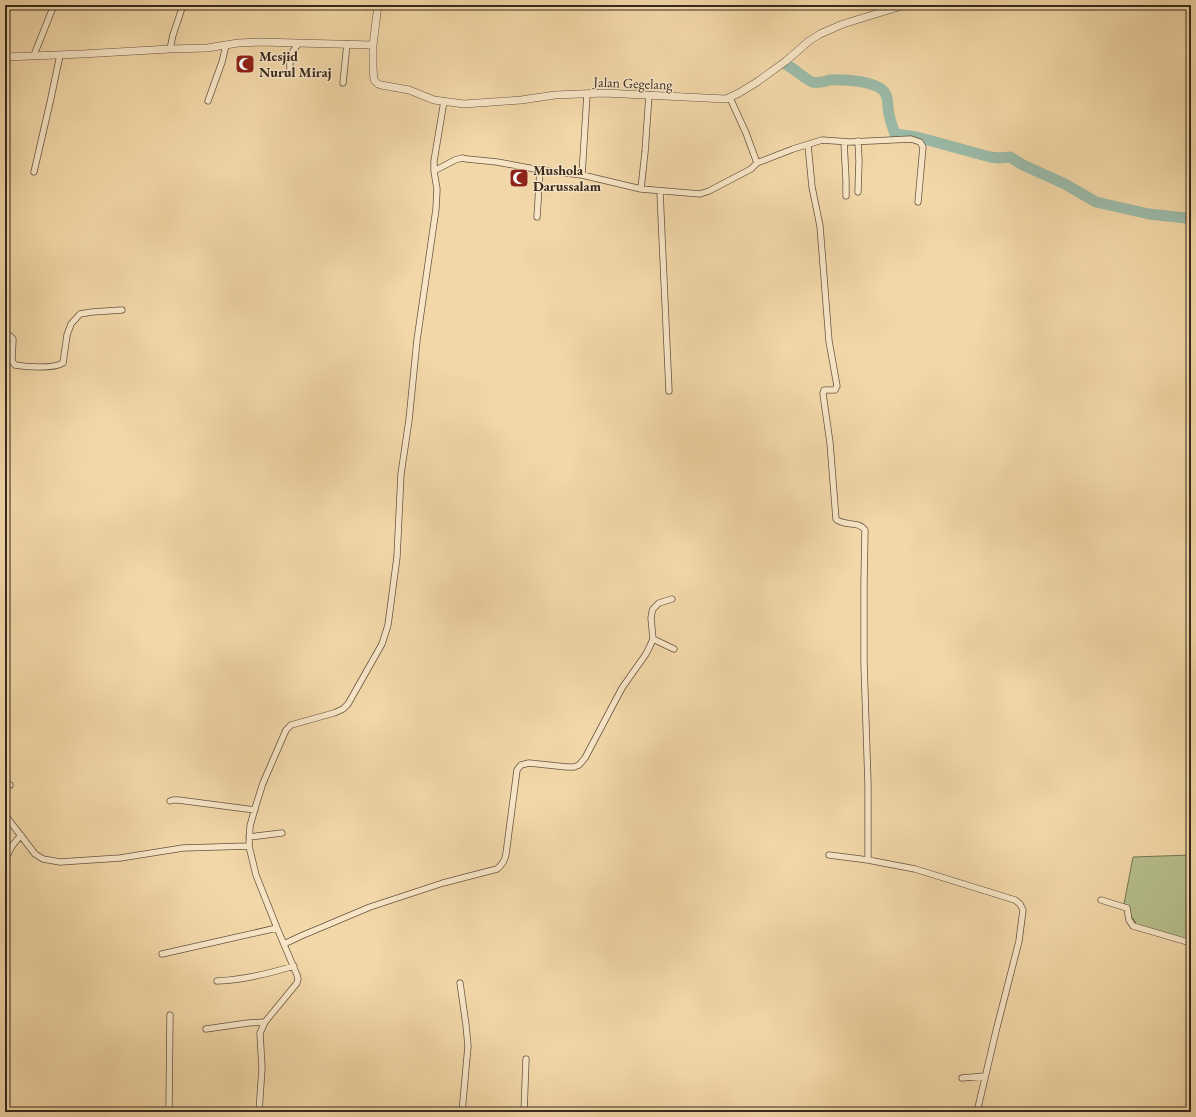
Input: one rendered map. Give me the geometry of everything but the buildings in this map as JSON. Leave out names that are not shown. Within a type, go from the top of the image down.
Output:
[{"type":"street","points":[[34,55],[54,5]]},
{"type":"street","points":[[170,49],[183,5]]},
{"type":"street","name":"Jalan Gegelang","points":[[378,5],[373,45],[374,80],[378,84],[408,90],[434,100],[460,104],[521,100],[555,95],[587,94],[649,95],[722,99],[730,98],[748,88],[820,34],[843,24],[905,5]]},
{"type":"street","points":[[5,57],[207,48],[260,42],[373,45]]},
{"type":"street","points":[[290,74],[290,57],[299,43]]},
{"type":"street","points":[[343,84],[347,44]]},
{"type":"street","points":[[208,101],[222,62],[226,45]]},
{"type":"street","points":[[34,172],[60,55]]},
{"type":"street","points":[[582,175],[587,94]]},
{"type":"street","points":[[641,189],[649,95]]},
{"type":"street","points":[[730,98],[746,133],[757,163]]},
{"type":"street","points":[[259,1112],[262,1068],[260,1040],[261,1030],[265,1022],[297,983],[297,975],[256,875],[249,846],[250,826],[263,783],[286,730],[291,725],[334,713],[343,709],[348,704],[382,644],[388,625],[397,557],[401,474],[409,420],[417,340],[436,209],[437,189],[434,161],[444,101]]},
{"type":"street","points":[[434,171],[462,158],[582,175],[660,192],[695,194],[705,192],[753,168],[757,163],[822,140],[844,142],[903,139],[915,140],[920,142],[923,147],[918,202]]},
{"type":"street","points":[[858,141],[858,192]]},
{"type":"street","points":[[844,142],[846,196]]},
{"type":"street","points":[[808,144],[812,187],[820,226],[829,342],[837,386],[835,390],[824,390],[823,392],[830,443],[836,519],[841,523],[860,525],[865,530],[864,663],[868,776],[868,860]]},
{"type":"street","points":[[537,217],[540,170]]},
{"type":"street","points":[[660,192],[669,391]]},
{"type":"street","points":[[5,335],[10,336],[13,339],[12,361],[14,365],[54,366],[63,363],[67,335],[72,324],[80,314],[122,310]]},
{"type":"street","points":[[284,944],[370,907],[444,883],[497,869],[504,861],[506,854],[517,770],[521,765],[529,763],[567,767],[579,765],[586,758],[622,688],[646,654],[653,639],[651,618],[653,609],[659,604],[672,599]]},
{"type":"street","points":[[653,639],[674,649]]},
{"type":"street","points":[[170,801],[178,800],[254,810]]},
{"type":"street","points":[[5,815],[34,852],[43,859],[66,863],[120,858],[183,848],[249,846]]},
{"type":"street","points":[[249,837],[282,833]]},
{"type":"street","points":[[5,860],[12,846],[21,835]]},
{"type":"street","points":[[829,855],[868,860],[915,869],[1015,900],[1020,904],[1023,915],[1019,941],[977,1112]]},
{"type":"street","points":[[1101,900],[1127,908],[1128,920],[1133,926],[1191,943]]},
{"type":"street","points":[[162,954],[277,928]]},
{"type":"street","points":[[217,981],[227,981],[294,966]]},
{"type":"street","points":[[460,983],[468,1046],[462,1112]]},
{"type":"street","points":[[169,1112],[170,1014]]},
{"type":"street","points":[[206,1029],[265,1022]]},
{"type":"street","points":[[524,1112],[526,1059]]},
{"type":"street","points":[[962,1078],[986,1076]]},
{"type":"green space","points":[[1191,855],[1191,941],[1137,925],[1124,904],[1133,857]]},
{"type":"waterway","points":[[787,65],[814,83],[830,80],[851,81],[868,83],[881,89],[887,98],[889,117],[895,134],[917,137],[990,157],[1010,157],[1023,165],[1065,184],[1096,202],[1149,214],[1186,218],[1191,220]]},
{"type":"place","name":"Mesjid Nurul Miraj","points":[[245,64]]},
{"type":"place","name":"Mushola Darussalam","points":[[519,178]]}]
